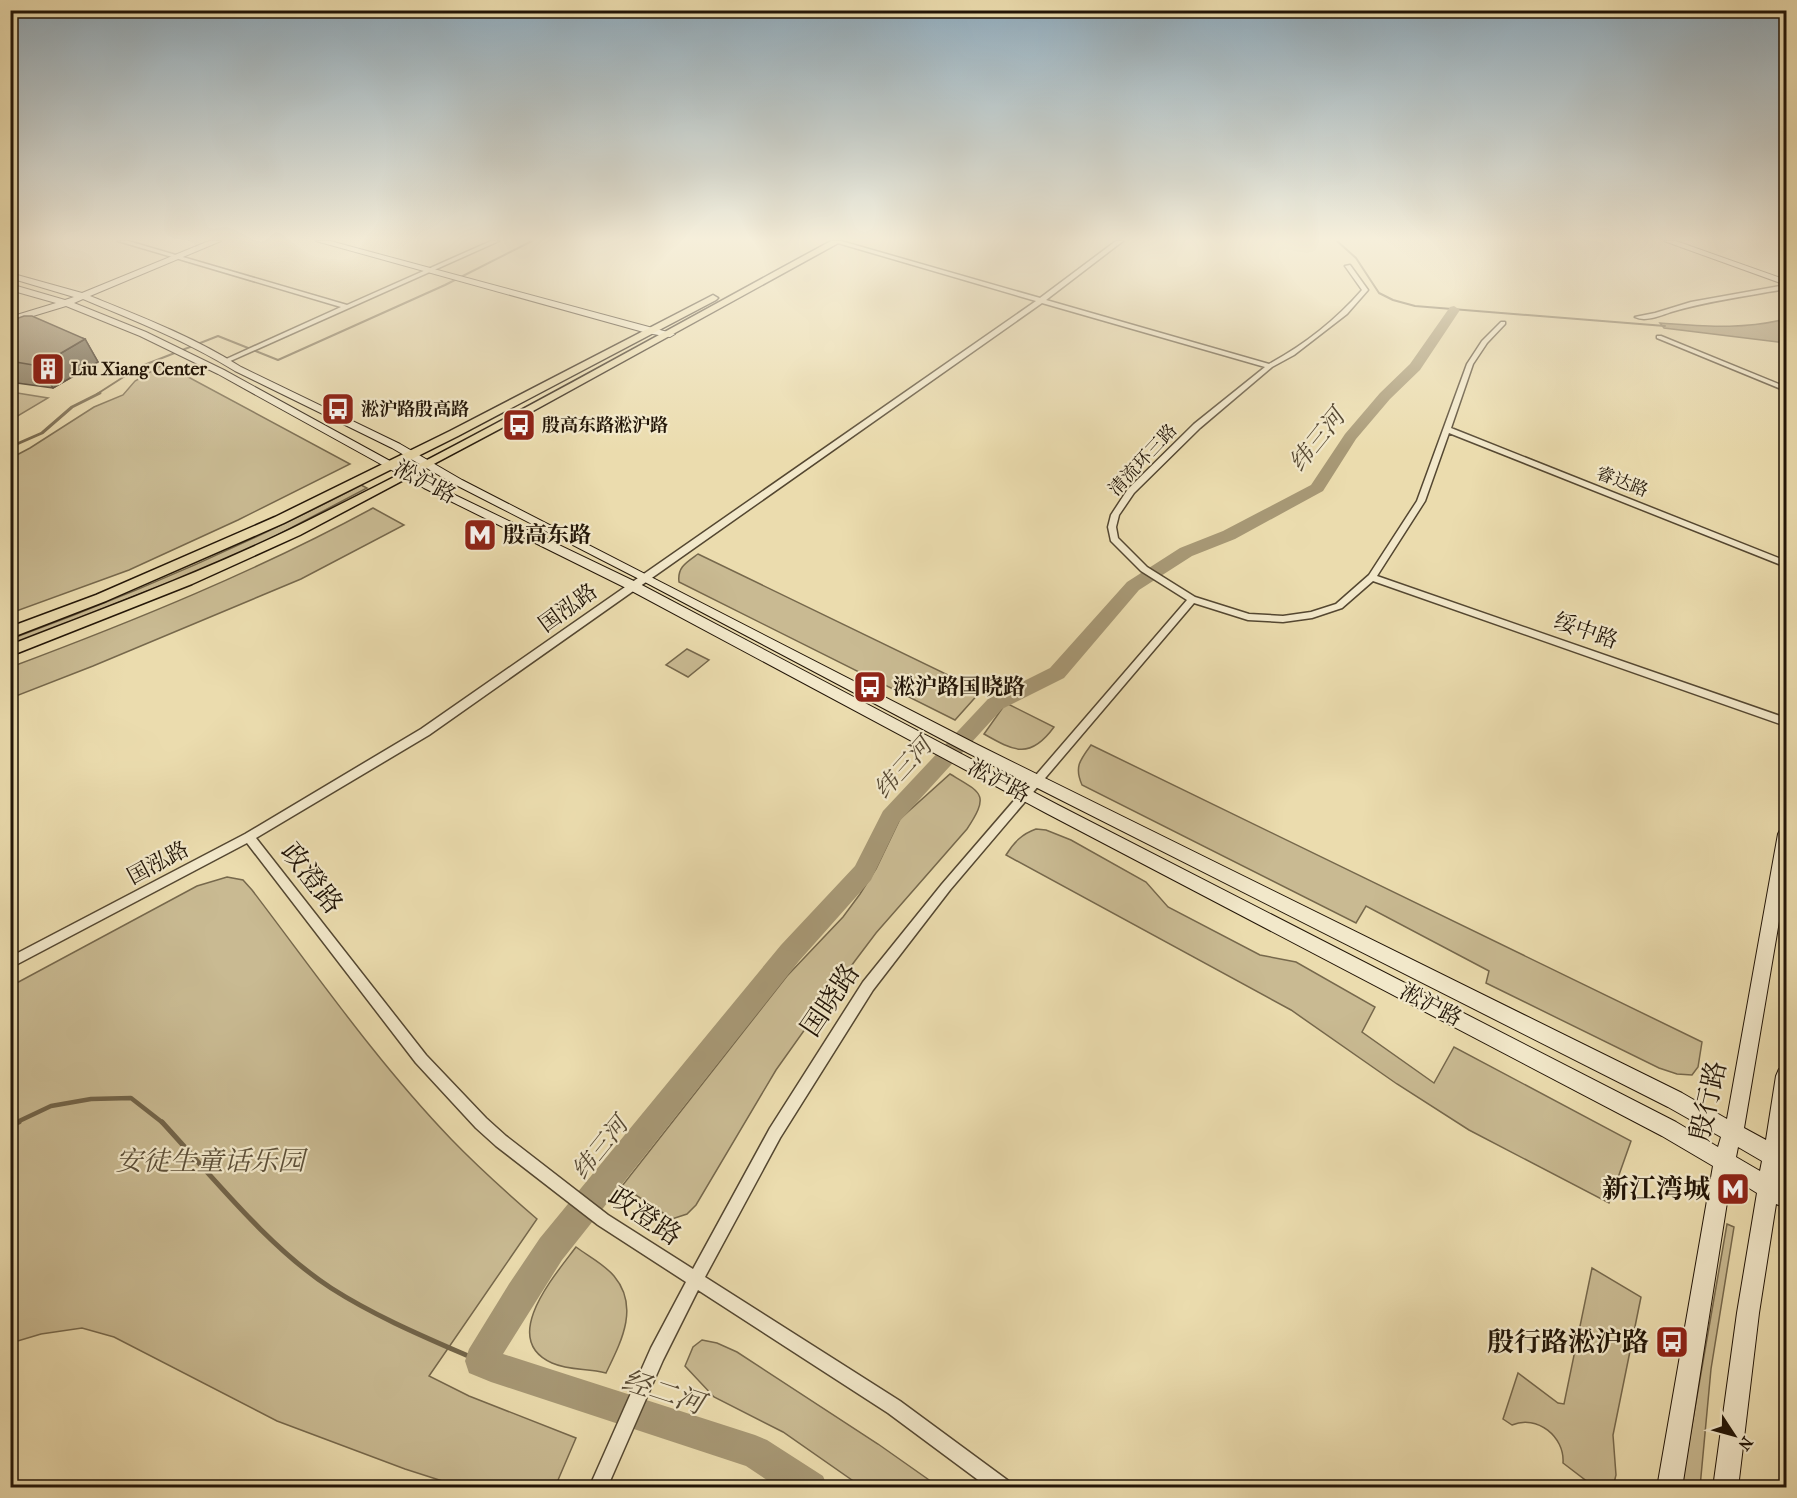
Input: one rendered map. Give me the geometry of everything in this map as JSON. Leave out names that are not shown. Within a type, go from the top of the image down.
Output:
[{"type":"main road","points":[[10,320],[40,311]]},
{"type":"main road","name":"淞沪路","points":[[84,311],[211,367],[407,474],[633,586],[962,761],[1030,788],[1675,1100],[1780,1159]]},
{"type":"main road","name":"淞沪路","points":[[117,311],[201,348],[973,749],[1030,788],[1669,1129],[1777,1192]]},
{"type":"main road","points":[[587,311],[670,334]]},
{"type":"main road","points":[[10,633],[101,600],[180,567],[411,456],[687,311]]},
{"type":"main road","points":[[10,651],[187,581],[295,532],[711,311]]},
{"type":"main road","name":"殷行路","points":[[1669,1488],[1689,1353],[1724,1161],[1733,1131],[1786,834]]},
{"type":"main road","points":[[1725,1488],[1748,1313],[1777,1192],[1786,1076]]},
{"type":"street","points":[[211,367],[338,311]]},
{"type":"street","name":"国泓路","points":[[10,963],[249,837],[425,732],[1026,311]]},
{"type":"street","points":[[1083,311],[1270,366]]},
{"type":"street","name":"清流环三路","points":[[1347,311],[1292,354],[1270,366],[1197,426],[1121,505],[1112,527],[1114,539],[1144,569],[1192,599],[1248,616],[1283,619],[1312,615],[1339,606],[1372,577],[1421,501],[1470,364],[1484,342],[1503,323]]},
{"type":"street","points":[[1638,317],[1665,311]]},
{"type":"street","points":[[1659,337],[1786,389]]},
{"type":"street","name":"睿达路","points":[[1447,429],[1786,564]]},
{"type":"street","name":"绥中路","points":[[1372,577],[1786,722]]},
{"type":"street","name":"国晓路","points":[[598,1488],[657,1354],[695,1279],[775,1133],[868,986],[919,919],[1192,599]]},
{"type":"street","name":"政澄路","points":[[249,837],[421,1059],[481,1123],[556,1185],[603,1220],[894,1407],[1004,1488]]},
{"type":"green space","points":[[164,364],[350,464],[238,520],[129,570],[11,613],[11,458],[94,407],[123,395],[135,381]]},
{"type":"green space","points":[[11,392],[48,398],[11,420]]},
{"type":"green space","points":[[361,485],[367,488],[268,540],[206,568],[11,645],[11,639],[189,568]]},
{"type":"green space","points":[[373,508],[404,525],[301,579],[11,698],[11,667],[195,594],[285,553]]},
{"type":"green space","points":[[698,554],[981,691],[955,720],[679,582],[681,569]]},
{"type":"green space","points":[[687,649],[709,660],[688,677],[666,665]]},
{"type":"green space","points":[[1006,703],[1054,727],[1037,744],[1029,748],[1021,749],[1004,745],[984,734]]},
{"type":"green space","points":[[1091,745],[1702,1042],[1698,1067],[1692,1075],[1677,1074],[1659,1068],[1486,983],[1489,971],[1366,906],[1356,923],[1082,785],[1078,768]]},
{"type":"green space","points":[[950,774],[976,791],[979,796],[979,808],[967,829],[876,933],[830,994],[776,1070],[696,1205],[687,1214],[672,1219],[622,1186],[787,976],[843,917],[876,869],[900,819]]},
{"type":"green space","points":[[1036,829],[1046,830],[1071,840],[1146,882],[1168,907],[1260,955],[1296,962],[1375,1007],[1362,1032],[1434,1083],[1454,1047],[1631,1141],[1609,1203],[1469,1130],[1397,1084],[1291,1010],[1006,855],[1019,839]]},
{"type":"green space","name":"安徒生童话乐园","points":[[227,877],[243,880],[252,890],[348,1017],[424,1110],[472,1160],[537,1219],[429,1376],[469,1396],[576,1438],[555,1487],[461,1487],[405,1469],[277,1421],[114,1337],[82,1328],[41,1334],[11,1343],[11,986],[197,886]]},
{"type":"green space","points":[[1727,1224],[1734,1227],[1711,1369],[1700,1487],[1681,1488]]},
{"type":"green space","points":[[576,1247],[614,1276],[626,1300],[627,1312],[622,1337],[606,1373],[552,1363],[537,1352],[530,1339],[531,1323],[536,1306],[545,1289]]},
{"type":"green space","points":[[1592,1268],[1641,1297],[1613,1435],[1616,1475],[1614,1483],[1601,1488],[1588,1482],[1563,1463],[1559,1445],[1548,1430],[1531,1423],[1521,1422],[1512,1425],[1503,1419],[1518,1373],[1558,1403],[1564,1404]]},
{"type":"green space","points":[[702,1340],[717,1343],[737,1352],[878,1444],[939,1487],[862,1487],[783,1432],[714,1397],[685,1366],[693,1347]]},
{"type":"shaded area","points":[[1786,319],[1786,343],[1664,328],[1660,323],[1738,326]]},
{"type":"building","points":[[32,316],[85,339],[39,366],[10,361],[10,321]]},
{"type":"waterway","points":[[97,394],[139,367],[218,336],[278,360],[387,311]]},
{"type":"waterway","name":"纬三河","points":[[481,1361],[520,1295],[551,1249],[790,953],[863,873],[891,817],[995,704],[1057,673],[1133,586],[1186,552],[1229,535],[1317,488],[1350,437],[1385,396],[1415,367],[1453,311]]},
{"type":"waterway","points":[[1476,311],[1665,326]]},
{"type":"waterway","points":[[10,447],[42,433],[72,407],[100,393]]},
{"type":"waterway","name":"纬三河","points":[[15,1123],[51,1106],[91,1099],[131,1098],[163,1123]]},
{"type":"waterway","name":"纬三河","points":[[10,1126],[19,1122]]},
{"type":"waterway","name":"纬三河","points":[[163,1123],[263,1232],[308,1272],[350,1300],[491,1366]]},
{"type":"waterway","name":"经二河","points":[[491,1366],[755,1452],[811,1488]]},
{"type":"place","name":"Liu Xiang Center","points":[[48,369]]},
{"type":"place","name":"淞沪路殷高路","points":[[338,409]]},
{"type":"place","name":"殷高东路淞沪路","points":[[519,425]]},
{"type":"place","name":"殷高东路","points":[[480,535]]},
{"type":"place","name":"淞沪路国晓路","points":[[870,687]]},
{"type":"place","name":"新江湾城","points":[[1733,1189]]},
{"type":"place","name":"殷行路淞沪路","points":[[1672,1342]]}]
